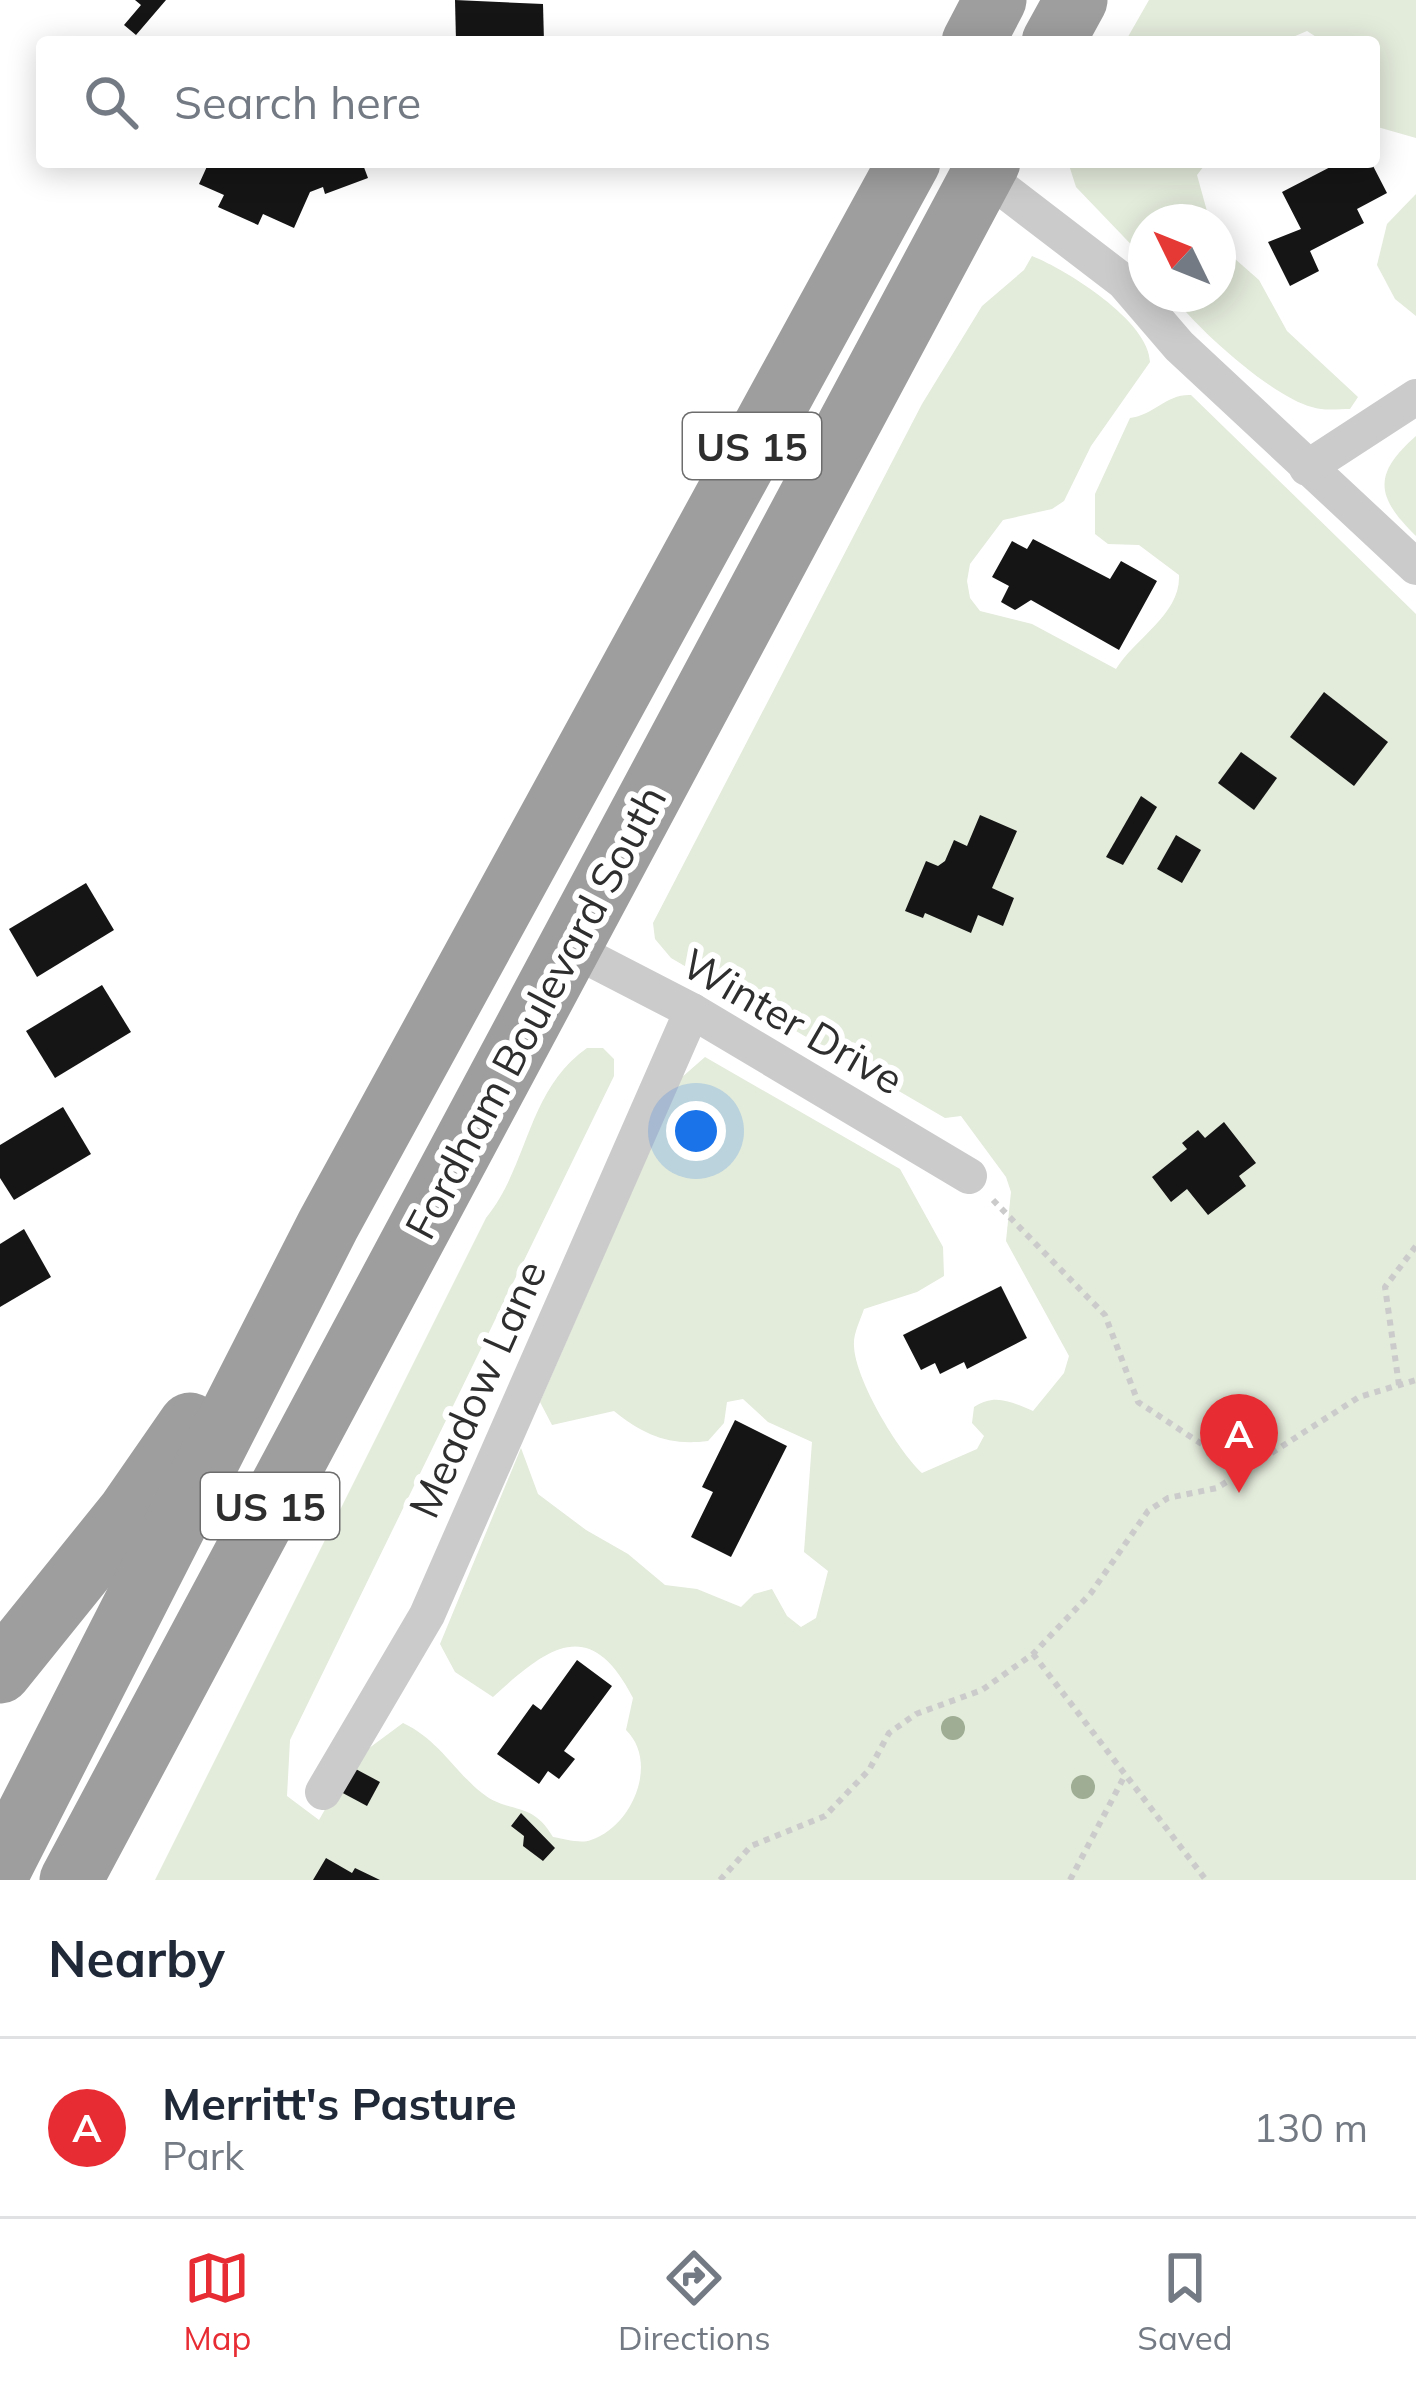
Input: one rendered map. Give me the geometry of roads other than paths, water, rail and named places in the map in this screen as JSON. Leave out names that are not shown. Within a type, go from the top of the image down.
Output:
[{"type":"highway","points":[[976,36],[995,0]]},
{"type":"highway","points":[[1056,36],[1076,0]]},
{"type":"highway","name":"Fordham Boulevard South","points":[[328,1225],[906,168]]},
{"type":"highway","name":"Fordham Boulevard South","points":[[75,1874],[570,948],[979,168]]},
{"type":"highway","points":[[0,1869],[328,1225]]},
{"type":"highway","name":"US 15","points":[[0,1672],[129,1513],[328,1225]]},
{"type":"street","points":[[982,168],[1124,282],[1179,346],[1416,567]]},
{"type":"street","points":[[1307,468],[1416,398]]},
{"type":"street","name":"Winter Drive","points":[[570,948],[692,1011],[970,1176]]},
{"type":"street","name":"Meadow Lane","points":[[322,1792],[427,1615],[692,1011]]},
{"type":"place","name":"Merritt's Pasture","points":[[1239,1493]]}]
